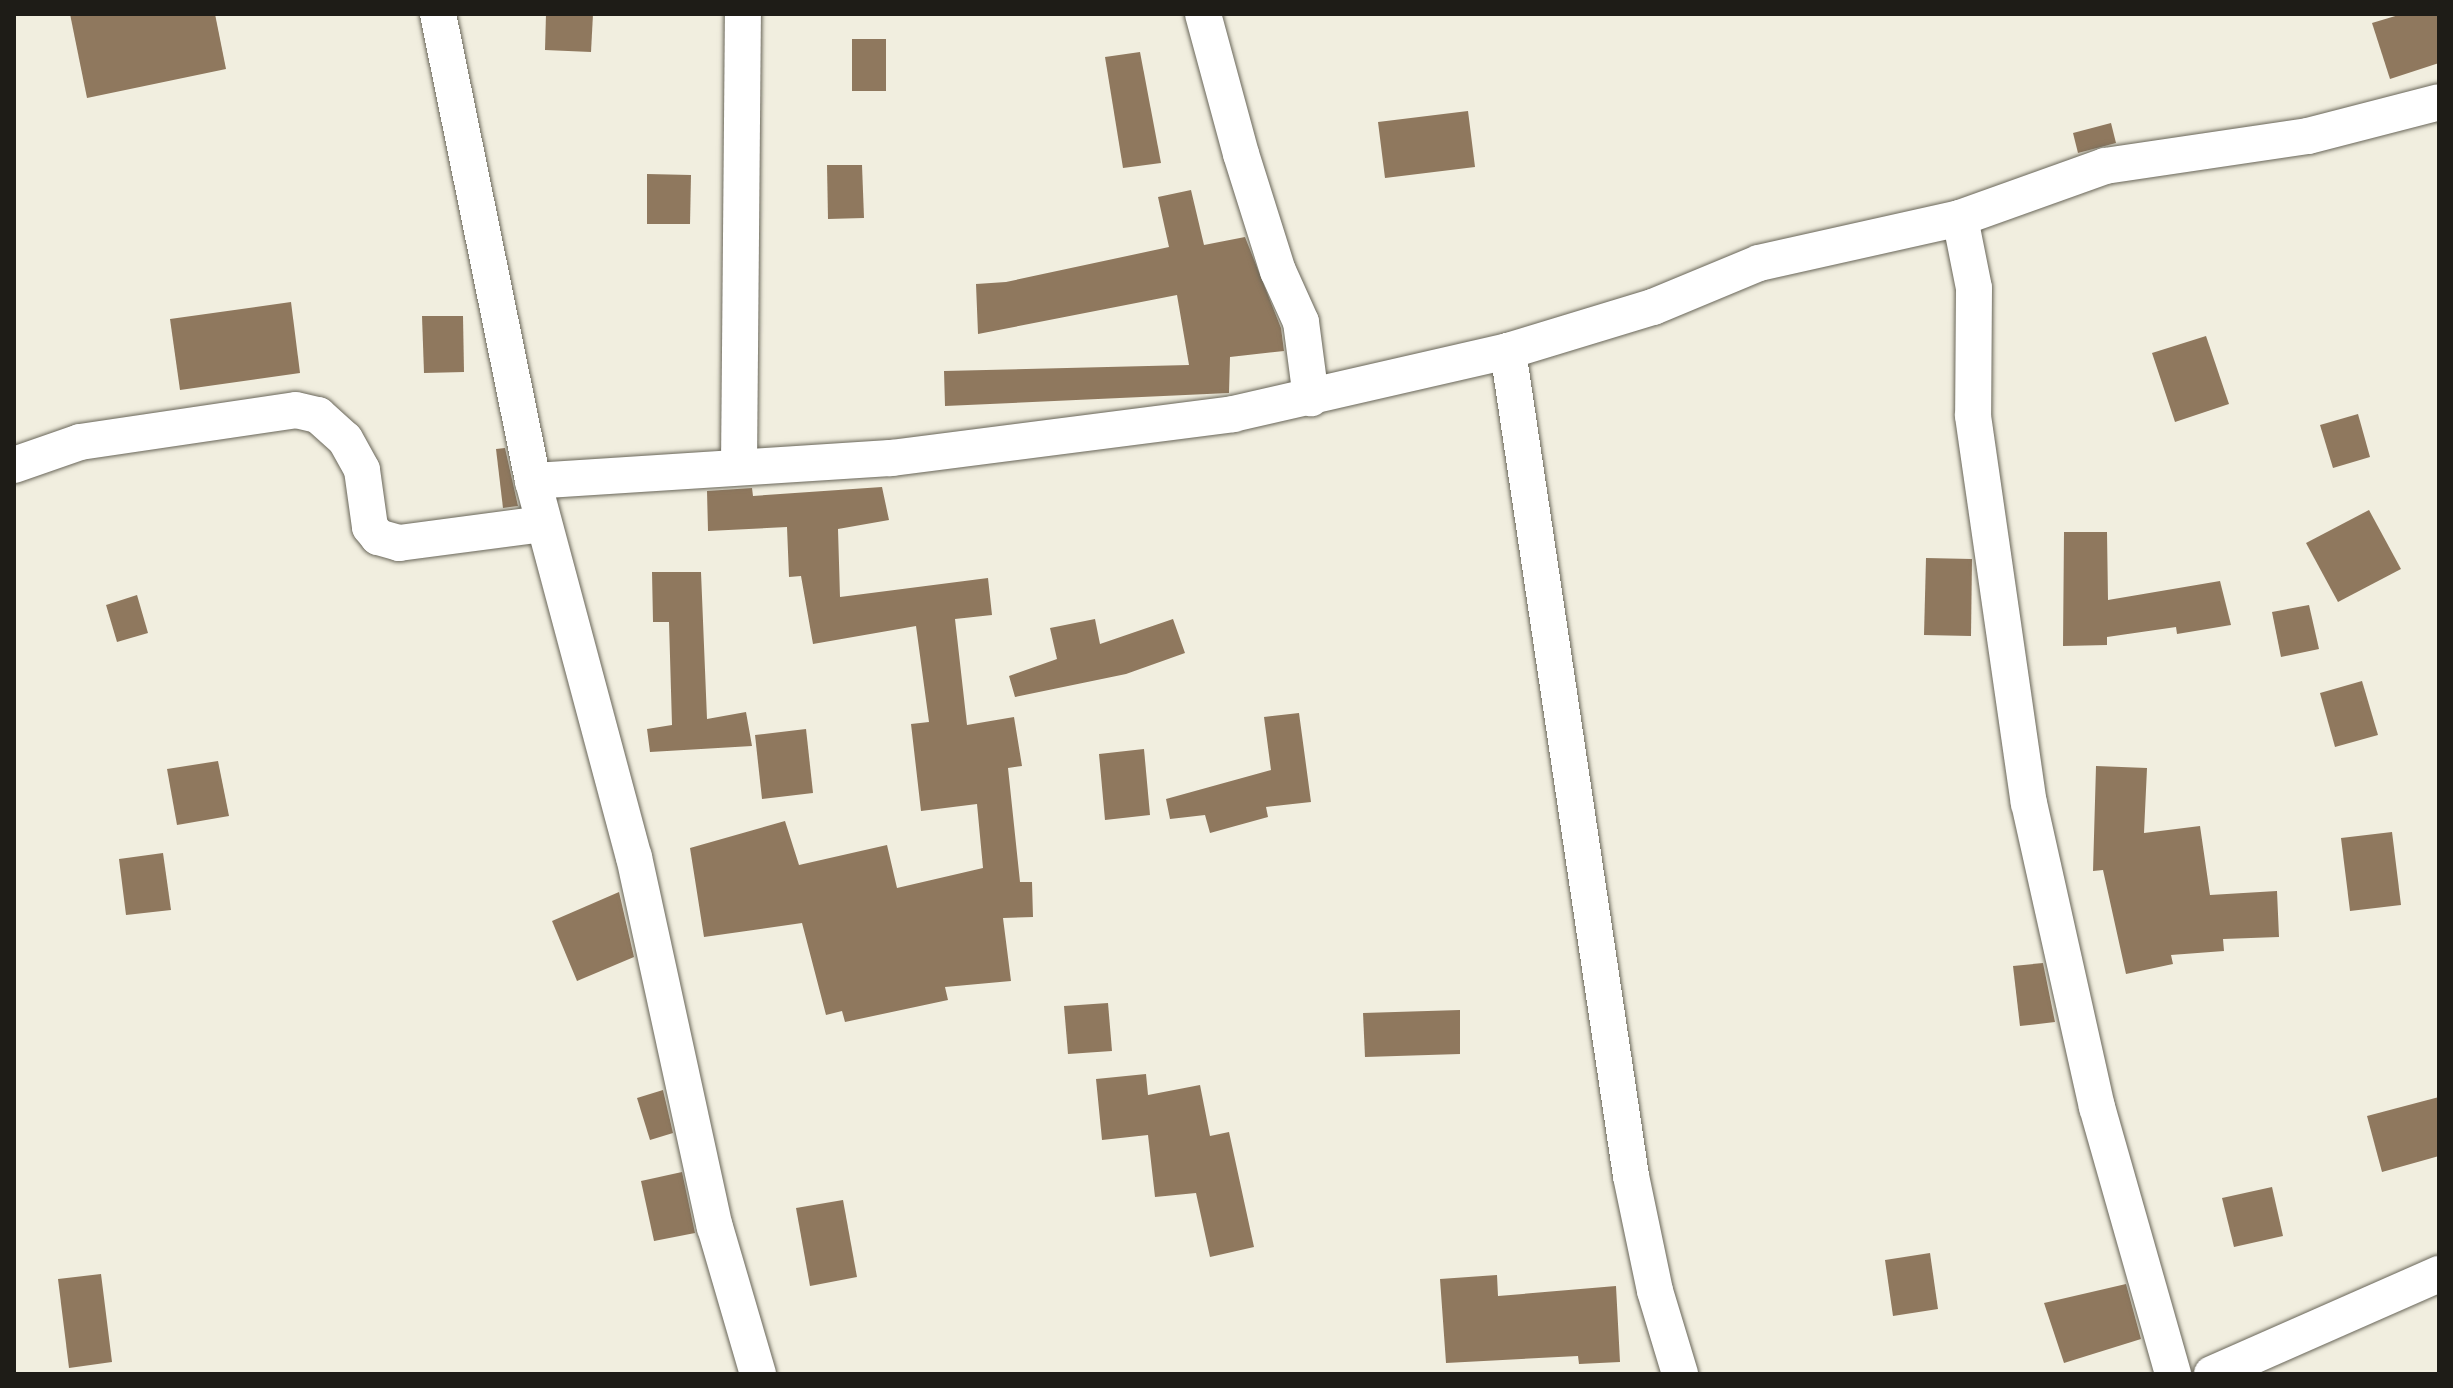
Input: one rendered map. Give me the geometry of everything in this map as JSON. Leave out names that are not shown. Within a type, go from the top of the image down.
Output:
[{"type":"street","points":[[438,14],[533,481],[634,857],[712,1213],[758,1374]]},
{"type":"street","points":[[739,465],[743,14]]},
{"type":"street","points":[[1203,14],[1245,169],[1278,271],[1301,322],[1311,398]]},
{"type":"street","points":[[533,481],[739,465],[891,458],[1233,414],[1508,351],[1653,307],[1759,263],[1960,218],[2140,157],[2308,136],[2439,102]]},
{"type":"street","points":[[1960,218],[1974,288],[1973,416],[2029,803],[2097,1107],[2173,1374]]},
{"type":"street","points":[[1508,351],[1628,1162],[1655,1291],[1680,1374]]},
{"type":"street","points":[[14,465],[80,442],[296,410],[318,415],[345,439],[362,470],[370,527],[378,537],[399,543],[544,524]]},
{"type":"street","points":[[2212,1374],[2439,1274]]},
{"type":"building","points":[[70,14],[215,14],[226,69],[87,98]]},
{"type":"building","points":[[546,14],[593,14],[591,52],[545,50]]},
{"type":"building","points":[[2402,14],[2439,14],[2439,63],[2390,79],[2372,23]]},
{"type":"building","points":[[852,39],[886,39],[886,91],[852,91]]},
{"type":"building","points":[[1140,52],[1161,163],[1123,168],[1105,57]]},
{"type":"building","points":[[1468,111],[1475,167],[1385,178],[1378,122]]},
{"type":"building","points":[[2111,123],[2116,143],[2078,153],[2073,133]]},
{"type":"building","points":[[827,165],[862,165],[864,218],[828,219]]},
{"type":"building","points":[[647,174],[691,175],[690,224],[647,224]]},
{"type":"building","points":[[1191,190],[1204,245],[1245,237],[1281,328],[1284,351],[1230,357],[1229,393],[945,406],[944,371],[1189,365],[1177,295],[978,334],[976,284],[1006,282],[1169,247],[1158,197]]},
{"type":"building","points":[[291,302],[300,373],[180,390],[170,319]]},
{"type":"building","points":[[422,316],[463,316],[464,372],[424,373]]},
{"type":"building","points":[[2206,336],[2229,404],[2175,422],[2152,353]]},
{"type":"building","points":[[2358,414],[2370,457],[2333,468],[2320,425]]},
{"type":"building","points":[[505,448],[518,506],[503,508],[496,449]]},
{"type":"building","points":[[882,487],[889,520],[838,529],[840,597],[988,578],[992,615],[955,619],[967,725],[1014,717],[1022,766],[1008,768],[1020,882],[1032,882],[1033,917],[1003,918],[1011,981],[945,987],[948,1000],[845,1022],[842,1011],[826,1015],[802,923],[704,937],[690,848],[785,821],[799,865],[887,845],[897,888],[983,868],[977,804],[921,811],[911,724],[929,722],[916,626],[813,644],[801,576],[789,577],[787,527],[708,531],[707,491],[752,488],[753,496]]},
{"type":"building","points":[[2369,510],[2401,569],[2338,602],[2306,543]]},
{"type":"building","points":[[2064,532],[2107,532],[2108,600],[2220,581],[2231,625],[2177,634],[2176,627],[2107,637],[2107,645],[2063,646]]},
{"type":"building","points":[[1926,558],[1972,559],[1971,636],[1924,635]]},
{"type":"building","points":[[652,572],[701,572],[707,719],[746,712],[752,746],[650,752],[647,729],[672,725],[669,622],[653,622]]},
{"type":"building","points":[[137,595],[148,633],[117,642],[106,605]]},
{"type":"building","points":[[2309,605],[2319,649],[2281,657],[2272,612]]},
{"type":"building","points":[[1095,619],[1100,644],[1173,619],[1185,653],[1126,674],[1015,697],[1009,676],[1057,659],[1050,628]]},
{"type":"building","points":[[2362,681],[2378,735],[2335,747],[2320,693]]},
{"type":"building","points":[[1299,713],[1311,802],[1266,807],[1268,817],[1210,833],[1205,815],[1170,819],[1166,799],[1271,770],[1264,717]]},
{"type":"building","points":[[806,729],[813,793],[762,799],[755,735]]},
{"type":"building","points":[[1144,749],[1150,815],[1105,820],[1099,754]]},
{"type":"building","points":[[218,761],[229,816],[177,825],[167,769]]},
{"type":"building","points":[[2096,766],[2147,768],[2144,833],[2200,826],[2210,895],[2277,891],[2279,937],[2223,939],[2224,951],[2171,955],[2173,964],[2126,974],[2103,870],[2093,871]]},
{"type":"building","points":[[2392,832],[2401,905],[2350,911],[2341,838]]},
{"type":"building","points":[[163,853],[171,910],[126,915],[119,859]]},
{"type":"building","points":[[619,892],[634,957],[577,981],[552,921]]},
{"type":"building","points":[[2043,963],[2055,1022],[2020,1026],[2013,966]]},
{"type":"building","points":[[1108,1003],[1112,1051],[1068,1054],[1064,1006]]},
{"type":"building","points":[[1460,1010],[1460,1054],[1365,1057],[1363,1013]]},
{"type":"building","points":[[1146,1074],[1148,1095],[1200,1085],[1210,1136],[1229,1132],[1254,1247],[1210,1257],[1196,1193],[1155,1197],[1148,1135],[1102,1140],[1096,1079]]},
{"type":"building","points":[[663,1090],[673,1133],[650,1140],[637,1098]]},
{"type":"building","points":[[2439,1097],[2439,1156],[2382,1172],[2367,1116]]},
{"type":"building","points":[[682,1172],[695,1233],[654,1241],[641,1181]]},
{"type":"building","points":[[2272,1187],[2283,1236],[2234,1247],[2222,1198]]},
{"type":"building","points":[[843,1200],[857,1277],[810,1286],[796,1208]]},
{"type":"building","points":[[1930,1253],[1938,1309],[1893,1316],[1885,1260]]},
{"type":"building","points":[[101,1274],[112,1362],[69,1368],[58,1279]]},
{"type":"building","points":[[1497,1275],[1498,1296],[1616,1286],[1620,1362],[1579,1364],[1578,1356],[1446,1363],[1440,1279]]},
{"type":"building","points":[[2126,1284],[2141,1339],[2064,1363],[2044,1303]]}]
